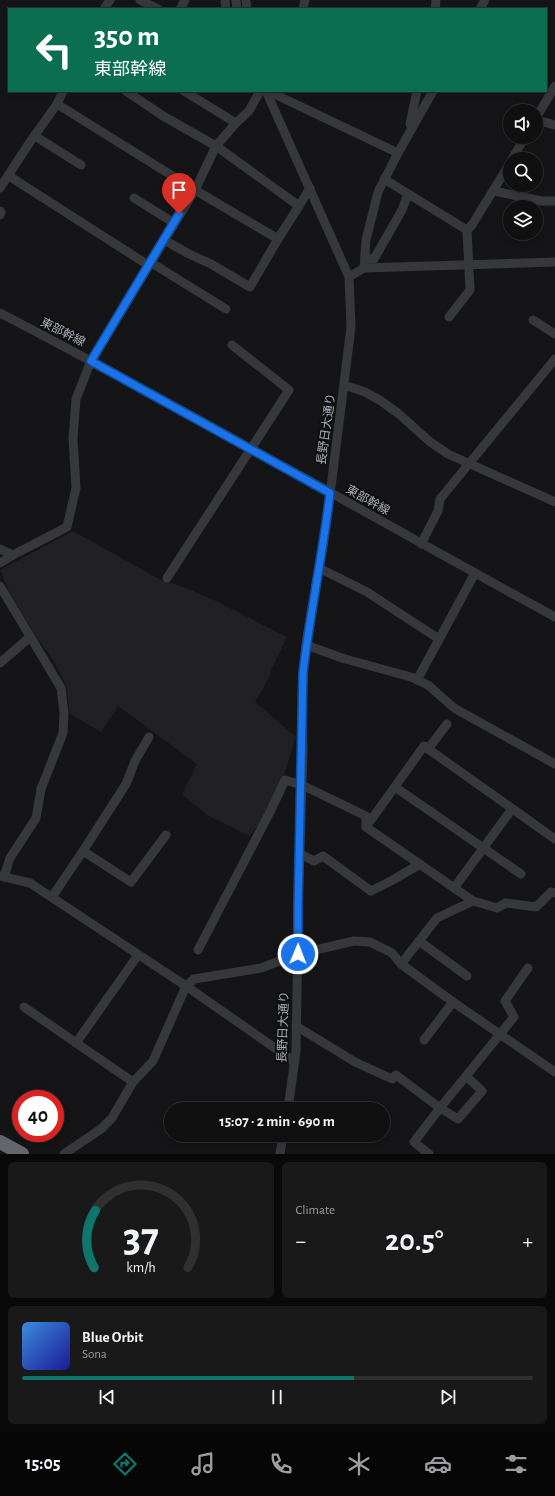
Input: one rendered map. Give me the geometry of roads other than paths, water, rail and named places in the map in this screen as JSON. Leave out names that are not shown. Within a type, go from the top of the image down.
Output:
[{"type":"highway","points":[[0,1142],[22,1154]]},
{"type":"street","points":[[140,0],[156,8]]},
{"type":"street","points":[[543,107],[555,86]]},
{"type":"street","points":[[0,188],[57,104],[63,92]]},
{"type":"street","points":[[127,92],[163,116],[216,146],[299,206]]},
{"type":"street","points":[[186,92],[236,123]]},
{"type":"street","points":[[0,564],[13,555],[67,527],[76,488],[73,438],[76,399],[91,361],[149,263],[195,190],[216,146],[236,123],[249,111],[259,92]]},
{"type":"street","points":[[267,92],[349,277],[364,268],[555,262]]},
{"type":"street","points":[[269,92],[398,153]]},
{"type":"street","points":[[410,124],[417,92]]},
{"type":"street","points":[[364,268],[366,240],[378,192],[432,92]]},
{"type":"street","points":[[57,104],[195,190],[278,239]]},
{"type":"street","points":[[543,121],[555,125]]},
{"type":"street","points":[[35,136],[81,165]]},
{"type":"street","points":[[449,318],[470,290],[467,230],[472,225],[503,174]]},
{"type":"street","points":[[9,176],[226,309]]},
{"type":"street","points":[[384,179],[408,194],[411,194],[467,230]]},
{"type":"street","points":[[164,240],[211,264],[250,287],[310,188]]},
{"type":"street","points":[[494,190],[542,201],[555,201]]},
{"type":"street","points":[[365,258],[374,259],[402,210],[408,194]]},
{"type":"street","points":[[134,198],[174,223]]},
{"type":"street","points":[[0,211],[0,215]]},
{"type":"street","name":"長野日大通り","points":[[289,1102],[295,1062],[302,785],[302,695],[306,645],[330,493],[351,327],[349,277]]},
{"type":"street","name":"東部幹線","points":[[0,313],[252,449],[555,617]]},
{"type":"street","points":[[533,320],[555,334]]},
{"type":"street","points":[[167,578],[289,390],[232,345]]},
{"type":"street","points":[[422,544],[438,511],[440,499],[555,359]]},
{"type":"street","points":[[344,385],[365,392],[381,401],[400,414],[428,441],[448,454],[469,462],[555,502]]},
{"type":"street","points":[[0,548],[13,555]]},
{"type":"street","points":[[319,568],[366,592],[439,639]]},
{"type":"street","points":[[417,680],[475,573]]},
{"type":"street","points":[[0,586],[61,688],[64,713],[63,733],[41,789],[36,818],[10,858],[2,876],[30,883],[186,986],[295,1062]]},
{"type":"street","points":[[0,663],[30,637]]},
{"type":"street","points":[[306,645],[345,658],[411,676],[428,685],[454,708],[555,764]]},
{"type":"street","points":[[428,749],[447,724]]},
{"type":"street","points":[[52,897],[126,784],[135,761],[149,737]]},
{"type":"street","points":[[366,827],[424,746],[555,839]]},
{"type":"street","points":[[198,950],[270,812],[285,780],[302,785],[366,816],[366,827]]},
{"type":"street","points":[[395,786],[520,874]]},
{"type":"street","points":[[454,888],[512,808]]},
{"type":"street","points":[[366,827],[473,901],[496,908],[506,903],[536,907],[551,892],[555,893]]},
{"type":"street","points":[[83,851],[131,882],[166,835]]},
{"type":"street","points":[[300,854],[314,861],[323,856],[371,891],[420,864]]},
{"type":"street","points":[[401,964],[437,918],[473,901]]},
{"type":"street","points":[[64,1154],[108,1123],[133,1082],[153,1061],[186,986],[194,979],[261,968],[298,954],[354,941],[370,942],[392,953],[401,964],[452,1002],[555,1072]]},
{"type":"street","points":[[419,941],[467,976]]},
{"type":"street","points":[[76,1043],[138,954]]},
{"type":"street","points":[[429,1154],[414,1142],[514,1017],[505,1002],[528,968]]},
{"type":"street","points":[[424,1040],[452,1002]]},
{"type":"street","points":[[24,1007],[133,1082]]},
{"type":"street","points":[[296,1026],[355,1062],[392,1079],[396,1075],[440,1108],[458,1119],[482,1090],[466,1076]]},
{"type":"street","points":[[280,1154],[282,1142]]}]
